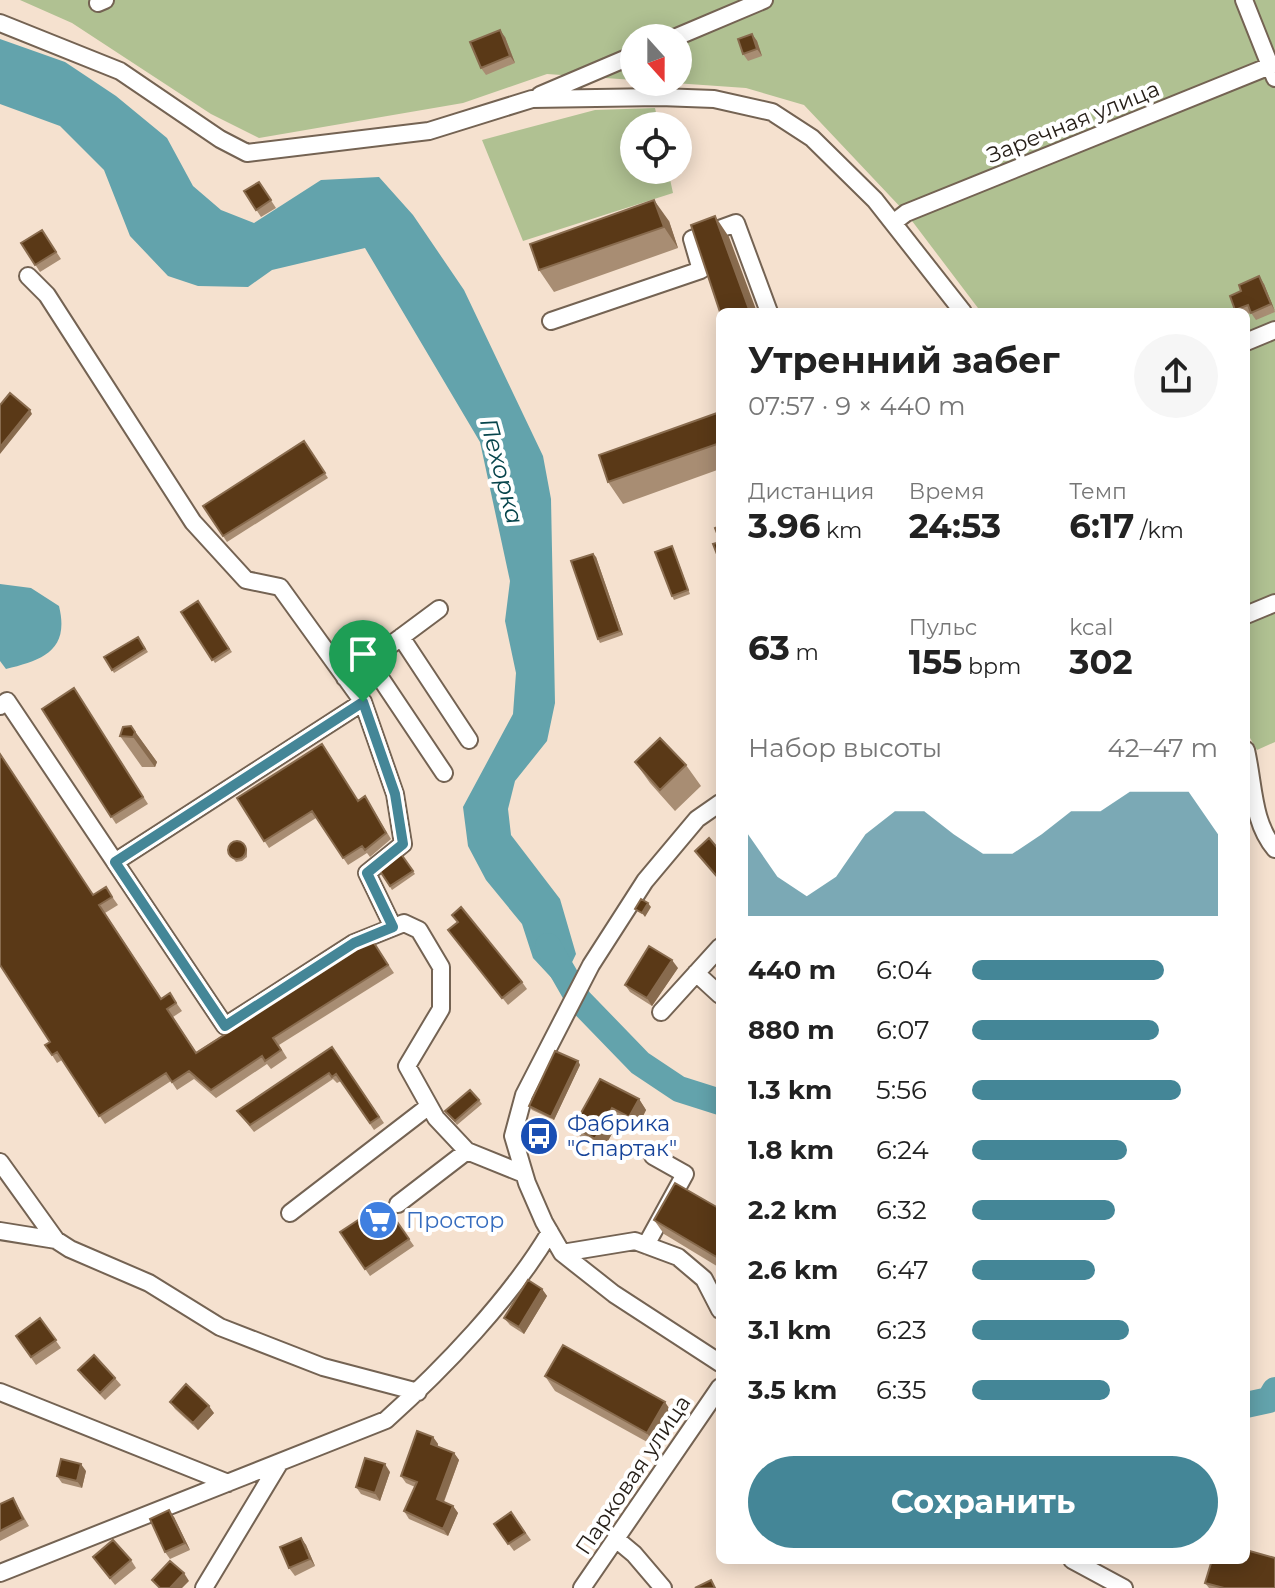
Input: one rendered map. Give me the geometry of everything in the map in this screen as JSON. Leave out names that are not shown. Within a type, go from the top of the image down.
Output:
[{"type":"street","points":[[692,30],[764,0]]},
{"type":"street","points":[[1244,0],[1273,69]]},
{"type":"street","points":[[0,23],[120,71],[220,139],[247,153],[429,131],[532,99],[620,61]]},
{"type":"street","name":"Заречная улица","points":[[893,223],[906,213],[1273,69]]},
{"type":"street","points":[[532,99],[714,99],[772,112],[812,138],[893,223],[960,308]]},
{"type":"street","points":[[551,321],[701,270],[692,239],[736,223],[768,308]]},
{"type":"street","points":[[28,276],[47,295],[193,522],[246,580],[280,587],[363,702],[395,794],[403,844],[367,873],[393,927]]},
{"type":"street","points":[[1250,340],[1275,330]]},
{"type":"street","points":[[1250,613],[1275,603]]},
{"type":"street","points":[[345,678],[439,609]]},
{"type":"street","points":[[401,637],[469,740]]},
{"type":"street","points":[[369,661],[444,773]]},
{"type":"street","points":[[0,706],[7,701],[225,1026],[354,943],[404,923],[419,930],[441,967],[441,1009],[407,1066],[436,1118],[467,1151],[524,1174]]},
{"type":"street","points":[[115,862],[363,702]]},
{"type":"street","points":[[1250,774],[1257,814],[1266,839],[1275,849]]},
{"type":"street","points":[[716,806],[697,819],[645,881],[591,965],[524,1095],[513,1136],[524,1174],[562,1253],[614,1294],[716,1360]]},
{"type":"street","points":[[661,1012],[716,951]]},
{"type":"street","points":[[696,973],[716,991]]},
{"type":"street","points":[[290,1213],[384,1144],[429,1106]]},
{"type":"street","points":[[398,1204],[467,1151]]},
{"type":"street","points":[[646,1245],[685,1174],[653,1156]]},
{"type":"street","points":[[0,1162],[56,1240],[70,1249],[149,1283],[220,1327],[323,1367],[418,1392]]},
{"type":"street","points":[[0,1231],[56,1240]]},
{"type":"street","points":[[0,1573],[386,1420],[418,1392],[473,1333],[536,1255],[550,1232]]},
{"type":"street","points":[[562,1253],[635,1241],[678,1257],[704,1279],[716,1302]]},
{"type":"street","points":[[0,1392],[228,1483]]},
{"type":"street","name":"Парковая улица","points":[[582,1588],[716,1393]]},
{"type":"street","points":[[204,1588],[280,1462]]},
{"type":"street","points":[[616,1539],[634,1554],[663,1588]]},
{"type":"street","points":[[1079,1564],[1124,1588]]},
{"type":"green space","points":[[20,0],[1275,0],[1275,742],[1257,750],[1250,738],[1250,308],[978,308],[906,213],[804,105],[746,88],[692,84],[692,24],[620,24],[620,79],[547,74],[463,103],[259,138],[211,114],[72,23]]},
{"type":"green space","points":[[655,108],[656,112],[620,112],[620,184],[671,184],[673,193],[523,241],[482,140],[595,110]]},
{"type":"water","points":[[0,39],[65,62],[116,96],[167,138],[193,186],[221,210],[254,223],[321,180],[379,177],[413,215],[464,290],[543,456],[551,499],[555,703],[547,741],[515,781],[508,809],[511,835],[560,899],[576,954],[560,987],[533,958],[522,924],[486,880],[468,846],[463,807],[513,714],[516,673],[505,621],[510,581],[480,442],[365,248],[272,270],[248,287],[198,286],[168,276],[130,236],[104,170],[60,126],[0,104]]},
{"type":"water","points":[[0,584],[31,588],[59,606],[61,621],[57,643],[50,651],[31,662],[6,669],[0,661]]},
{"type":"building","points":[[500,30],[510,56],[481,68],[470,42]]},
{"type":"building","points":[[752,34],[757,49],[743,54],[738,39]]},
{"type":"building","points":[[259,182],[271,200],[256,210],[244,191]]},
{"type":"building","points":[[654,200],[664,227],[539,270],[530,244]]},
{"type":"building","points":[[715,216],[749,308],[719,308],[691,225]]},
{"type":"building","points":[[42,230],[56,252],[35,265],[21,243]]},
{"type":"building","points":[[1259,276],[1271,304],[1251,313],[1248,305],[1234,308],[1230,296],[1241,291],[1239,285]]},
{"type":"building","points":[[10,393],[30,410],[0,447],[0,405]]},
{"type":"building","points":[[716,413],[716,444],[608,482],[599,455]]},
{"type":"building","points":[[304,441],[325,473],[223,536],[203,506]]},
{"type":"building","points":[[672,546],[688,590],[672,596],[655,552]]},
{"type":"building","points":[[593,554],[620,631],[598,639],[571,561]]},
{"type":"building","points":[[198,601],[229,649],[212,660],[181,612]]},
{"type":"building","points":[[138,637],[145,649],[112,670],[104,657]]},
{"type":"building","points":[[74,688],[143,797],[111,817],[42,709]]},
{"type":"building","points":[[131,726],[135,732],[133,737],[120,736],[123,727]]},
{"type":"building","points":[[660,738],[686,765],[660,790],[635,762]]},
{"type":"building","points":[[322,744],[358,801],[365,796],[386,833],[365,850],[362,846],[343,858],[312,811],[264,841],[237,798]]},
{"type":"building","points":[[0,754],[93,895],[106,887],[112,897],[99,905],[161,999],[170,993],[176,1003],[167,1009],[196,1053],[372,940],[388,965],[273,1038],[281,1050],[265,1061],[262,1056],[211,1090],[189,1071],[172,1082],[166,1073],[99,1116],[57,1052],[52,1055],[45,1045],[50,1042],[0,965]]},
{"type":"building","points":[[709,838],[716,846],[716,875],[695,851]]},
{"type":"building","points":[[237,841],[246,850],[237,859],[228,850]]},
{"type":"building","points":[[401,854],[413,871],[390,886],[380,871]]},
{"type":"building","points":[[641,899],[648,903],[642,913],[635,909]]},
{"type":"building","points":[[461,907],[522,982],[502,998],[448,930],[458,922],[452,915]]},
{"type":"building","points":[[649,946],[672,960],[647,998],[625,985]]},
{"type":"building","points":[[332,1047],[379,1117],[370,1123],[336,1074],[332,1077],[329,1073],[250,1125],[237,1111]]},
{"type":"building","points":[[555,1051],[578,1061],[551,1117],[529,1106]]},
{"type":"building","points":[[600,1079],[639,1099],[629,1117],[612,1108],[595,1139],[573,1127]]},
{"type":"building","points":[[470,1090],[479,1100],[455,1121],[445,1111]]},
{"type":"building","points":[[675,1183],[716,1207],[716,1257],[654,1220]]},
{"type":"building","points":[[384,1203],[409,1239],[365,1269],[340,1232]]},
{"type":"building","points":[[528,1280],[542,1289],[519,1327],[504,1318]]},
{"type":"building","points":[[40,1318],[56,1340],[31,1357],[16,1336]]},
{"type":"building","points":[[563,1345],[665,1402],[647,1433],[545,1376]]},
{"type":"building","points":[[94,1355],[115,1378],[100,1393],[78,1370]]},
{"type":"building","points":[[186,1384],[209,1406],[193,1423],[170,1402]]},
{"type":"building","points":[[417,1431],[433,1437],[431,1444],[454,1453],[437,1499],[453,1506],[443,1529],[404,1511],[417,1482],[401,1476]]},
{"type":"building","points":[[365,1458],[385,1464],[375,1493],[356,1487]]},
{"type":"building","points":[[61,1459],[81,1464],[77,1481],[57,1476]]},
{"type":"building","points":[[13,1498],[23,1519],[0,1531],[0,1504]]},
{"type":"building","points":[[169,1510],[185,1543],[165,1552],[150,1519]]},
{"type":"building","points":[[511,1512],[525,1533],[508,1544],[494,1524]]},
{"type":"building","points":[[301,1538],[310,1559],[289,1568],[280,1547]]},
{"type":"building","points":[[113,1540],[131,1560],[110,1578],[93,1557]]},
{"type":"building","points":[[1250,1551],[1275,1558],[1275,1588],[1224,1588],[1205,1583],[1211,1564],[1250,1564]]},
{"type":"building","points":[[170,1561],[184,1573],[170,1588],[160,1588],[152,1580]]},
{"type":"building","points":[[711,1580],[715,1588],[695,1588]]},
{"type":"waterway","name":"Пехорка","points":[[548,946],[579,1000],[640,1063],[679,1089],[716,1101]]},
{"type":"waterway","name":"Пехорка","points":[[1250,1404],[1269,1400],[1275,1390]]},
{"type":"place","name":"Фабрика \"Спартак\"","points":[[539,1136]]},
{"type":"place","name":"Простор","points":[[378,1220]]},
{"type":"route","points":[[363,702],[395,794],[403,844],[367,873],[393,927],[354,943],[225,1026],[115,862],[363,702]]}]
